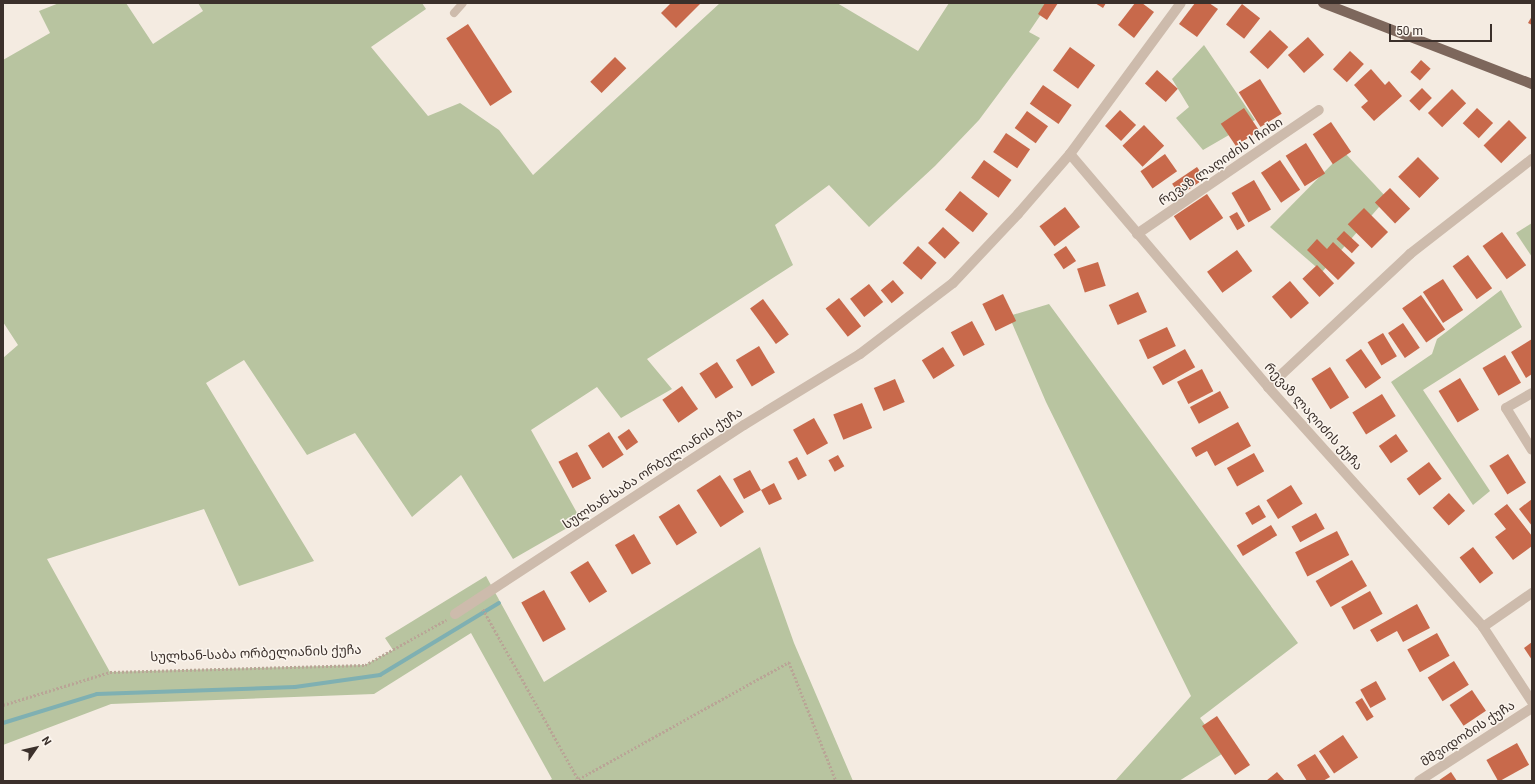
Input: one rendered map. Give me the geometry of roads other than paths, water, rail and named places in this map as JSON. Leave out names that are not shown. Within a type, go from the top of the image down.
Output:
[{"type":"main road","points":[[1323,3],[1532,84]]},
{"type":"street","name":"სულხან-საბა ორბელიანის ქუჩა","points":[[455,614],[744,424],[860,354],[953,283],[1018,214],[1070,154],[1181,3]]},
{"type":"street","name":"რევაზ ლაღიძის I ჩიხი","points":[[1137,234],[1319,110]]},
{"type":"street","name":"რევაზ ლაღიძის ქუჩა","points":[[1070,154],[1268,387],[1483,627],[1532,702]]},
{"type":"street","points":[[1268,387],[1410,254],[1532,159]]},
{"type":"street","points":[[1532,393],[1506,408],[1532,450]]},
{"type":"street","points":[[1483,627],[1532,593]]},
{"type":"street","name":"მშვიდობის ქუჩა","points":[[1419,781],[1532,708]]},
{"type":"lane","points":[[454,12],[463,3]]},
{"type":"waterway","points":[[3,723],[97,694],[295,687],[380,675],[499,603]]}]
